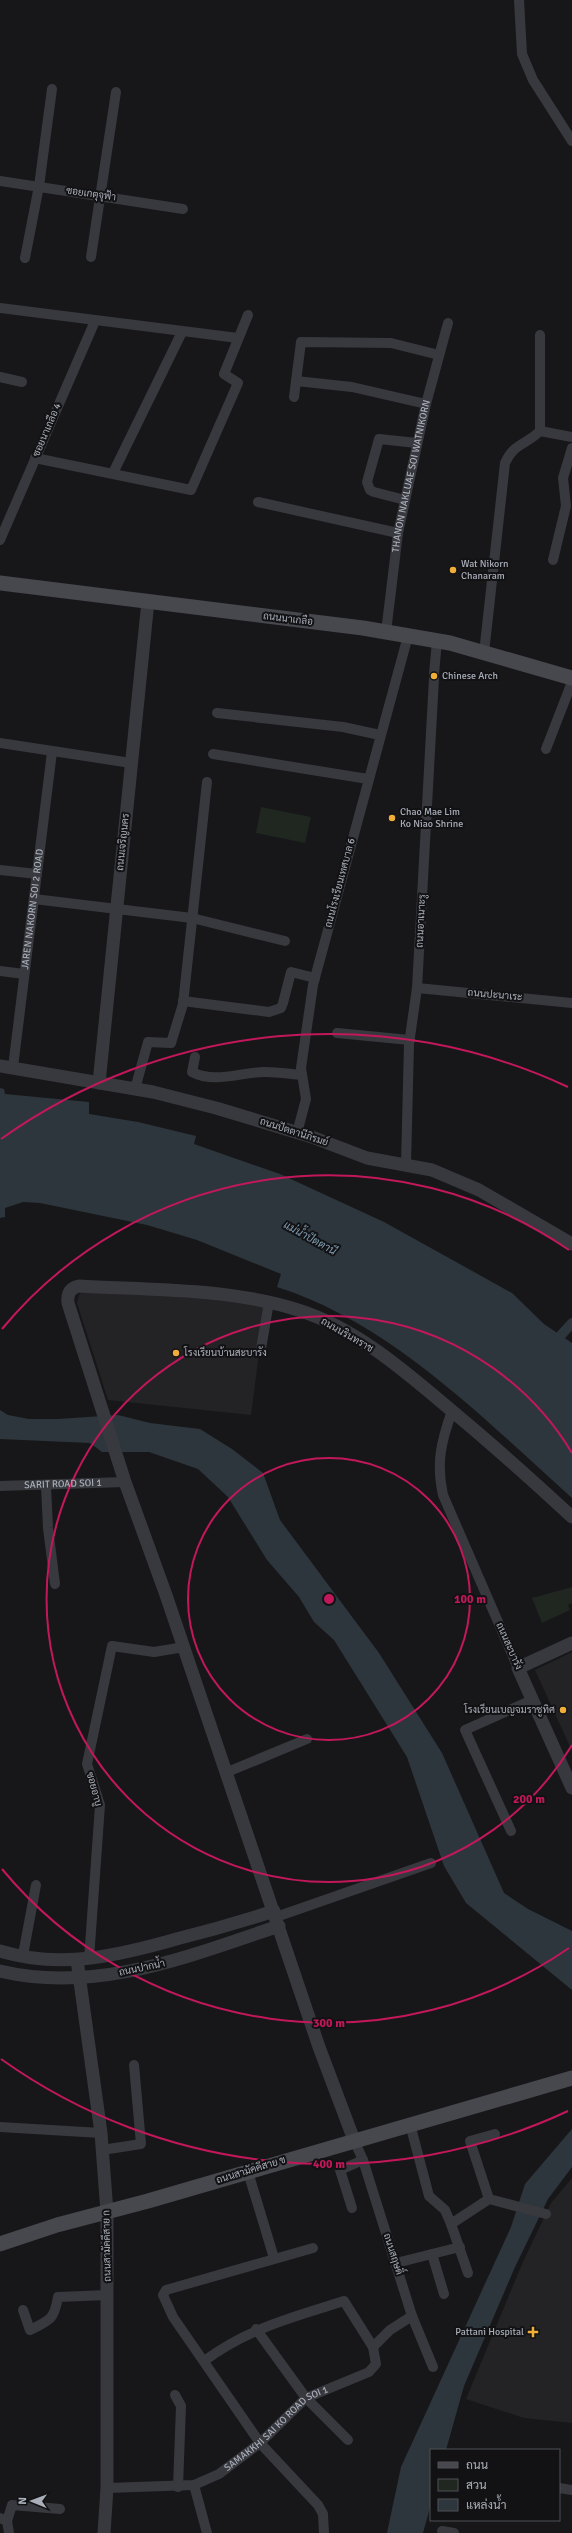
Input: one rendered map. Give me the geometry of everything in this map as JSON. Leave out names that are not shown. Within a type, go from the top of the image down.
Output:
[{"type":"main road","name":"ถนนนาเกลือ","points":[[0,583],[386,632],[437,641],[572,678]]},
{"type":"main road","name":"ถนนสามัคคีสาย ข","points":[[0,2244],[58,2225],[248,2172],[572,2078]]},
{"type":"street","points":[[519,0],[522,54],[533,80],[572,141]]},
{"type":"street","points":[[25,258],[38,186],[52,88]]},
{"type":"street","points":[[91,258],[116,92]]},
{"type":"street","name":"ซอยเกตุจุฟ้า","points":[[0,181],[100,194],[183,209]]},
{"type":"street","points":[[0,308],[238,338]]},
{"type":"street","points":[[36,458],[191,490],[238,382],[224,374],[248,315]]},
{"type":"street","name":"ซอยนาเกลือ 4","points":[[0,540],[95,321]]},
{"type":"street","name":"THANON NAKLUAE SOI WATNIKORN","points":[[386,632],[398,533],[426,404],[448,323]]},
{"type":"street","points":[[113,473],[182,332]]},
{"type":"street","points":[[484,653],[505,463],[511,451],[532,439],[540,431],[540,335]]},
{"type":"street","points":[[294,397],[301,342],[391,343],[439,355]]},
{"type":"street","points":[[0,377],[22,382]]},
{"type":"street","points":[[296,381],[352,388],[426,404]]},
{"type":"street","points":[[540,431],[572,437]]},
{"type":"street","points":[[405,500],[374,492],[370,490],[367,482],[379,439],[417,442]]},
{"type":"street","points":[[553,560],[566,506],[563,478],[572,448]]},
{"type":"street","points":[[258,502],[398,533]]},
{"type":"street","name":"ถนนเจริญนคร","points":[[99,1083],[148,601]]},
{"type":"street","name":"ถนนโรงเรียนเทศบาล 6","points":[[297,1133],[306,1099],[301,1068],[315,978],[408,636]]},
{"type":"street","name":"ถนนอาเนาะรู","points":[[406,1164],[410,1040],[417,988],[437,641]]},
{"type":"street","points":[[546,749],[572,682]]},
{"type":"street","points":[[217,713],[343,727],[380,735]]},
{"type":"street","points":[[0,743],[131,763]]},
{"type":"street","name":"JAREN NAKORN SOI 2 ROAD","points":[[6,1067],[24,974],[52,752]]},
{"type":"street","points":[[213,754],[368,779]]},
{"type":"street","points":[[134,1089],[148,1042],[171,1043],[183,1001],[207,782]]},
{"type":"street","points":[[0,870],[37,874]]},
{"type":"street","points":[[34,899],[192,918],[285,941]]},
{"type":"street","points":[[0,971],[24,974]]},
{"type":"street","points":[[183,1001],[269,1012],[281,1008],[291,972],[315,978]]},
{"type":"street","name":"ถนนปะนาเระ","points":[[417,988],[572,1003]]},
{"type":"street","points":[[337,1033],[410,1040]]},
{"type":"street","points":[[195,1057],[192,1072],[197,1074],[228,1078],[264,1072],[302,1075]]},
{"type":"street","name":"ถนนปัตตานีภิรมย์","points":[[6,1067],[134,1089],[216,1108],[297,1133],[367,1158],[432,1170],[479,1190],[572,1244]]},
{"type":"street","name":"ถนนนรินทราช","points":[[125,1482],[118,1455],[68,1303],[69,1293],[73,1288],[87,1287],[179,1291],[269,1302],[306,1313],[355,1338],[412,1377],[572,1517]]},
{"type":"street","points":[[261,1349],[269,1302]]},
{"type":"street","name":"ถนนสะบารัง","points":[[452,1411],[441,1443],[439,1478],[443,1495],[572,1788]]},
{"type":"street","points":[[125,1482],[184,1646],[225,1773],[319,2047],[354,2140]]},
{"type":"street","name":"SARIT ROAD SOI 1","points":[[0,1486],[46,1486],[125,1482]]},
{"type":"street","points":[[46,1486],[48,1528],[55,1584]]},
{"type":"street","points":[[518,1668],[572,1643]]},
{"type":"street","name":"ซอยอาบู","points":[[83,1959],[100,1805],[87,1764],[112,1646],[154,1652],[184,1646]]},
{"type":"street","points":[[511,1831],[465,1730],[532,1700]]},
{"type":"street","points":[[225,1773],[307,1739]]},
{"type":"street","points":[[276,1918],[431,1863]]},
{"type":"street","points":[[23,1955],[36,1885]]},
{"type":"street","name":"ถนนปากน้ำ","points":[[0,1951],[23,1955],[83,1959],[116,1956],[276,1918]]},
{"type":"street","name":"ถนนปากน้ำ","points":[[0,1971],[44,1977],[80,1978],[150,1968],[276,1918]]},
{"type":"street","name":"ถนนสามัคคีสาย ก","points":[[83,1959],[80,1978],[101,2134],[107,2212],[108,2295],[106,2488],[104,2533]]},
{"type":"street","points":[[102,2150],[141,2144],[142,2139],[136,2101],[134,2065]]},
{"type":"street","points":[[410,2124],[429,2196],[444,2210],[452,2224],[468,2273]]},
{"type":"street","points":[[0,2127],[101,2134]]},
{"type":"street","points":[[489,2199],[470,2141],[495,2134]]},
{"type":"street","name":"ถนนสฤษดิ์","points":[[354,2140],[364,2160],[412,2316],[434,2367]]},
{"type":"street","points":[[352,2208],[340,2170],[364,2160]]},
{"type":"street","points":[[248,2172],[274,2258]]},
{"type":"street","points":[[452,2224],[489,2199],[546,2214]]},
{"type":"street","points":[[396,2263],[460,2247]]},
{"type":"street","points":[[313,2248],[166,2290],[163,2295],[166,2304],[260,2443],[318,2505],[323,2514],[324,2533]]},
{"type":"street","points":[[432,2254],[444,2294]]},
{"type":"street","points":[[24,2310],[30,2330],[51,2320],[56,2313],[58,2297],[108,2295]]},
{"type":"street","points":[[204,2361],[226,2345],[256,2329],[344,2301],[373,2347],[390,2330],[412,2316]]},
{"type":"street","points":[[256,2329],[306,2398],[348,2440]]},
{"type":"street","name":"SAMAKKHI SAI KO ROAD SOI 1","points":[[106,2488],[194,2485],[218,2474],[260,2443],[306,2398],[369,2372],[376,2364],[373,2347]]},
{"type":"street","points":[[175,2395],[181,2406],[178,2486]]},
{"type":"street","points":[[194,2485],[207,2533]]},
{"type":"street","points":[[560,2488],[572,2490]]},
{"type":"street","points":[[9,2533],[4,2520],[12,2505],[60,2509]]},
{"type":"street","points":[[442,2530],[454,2533]]},
{"type":"shaded area","name":"โรงเรียนบ้านสะบารัง","points":[[84,1290],[196,1296],[265,1307],[251,1415],[108,1400],[77,1303],[79,1295]]},
{"type":"shaded area","name":"โรงเรียนเบญจมราชูทิศ","points":[[572,1652],[572,1751],[535,1670]]},
{"type":"shaded area","name":"Pattani Hospital","points":[[572,2178],[572,2423],[524,2418],[466,2399],[522,2264],[551,2203]]},
{"type":"green space","points":[[261,807],[311,817],[305,843],[256,833]]},
{"type":"green space","points":[[572,1587],[572,1603],[568,1605],[570,1610],[542,1623],[532,1598]]},
{"type":"water","name":"แม่น้ำปัตตานี","points":[[0,1088],[4,1089],[5,1094],[89,1102],[89,1114],[138,1122],[196,1136],[194,1144],[280,1174],[384,1222],[512,1293],[544,1324],[572,1343],[572,1498],[470,1406],[435,1377],[397,1349],[359,1324],[319,1303],[277,1287],[281,1274],[197,1240],[147,1225],[40,1203],[23,1202],[5,1208],[5,1217],[0,1218]]},
{"type":"water","points":[[0,1410],[8,1415],[29,1419],[58,1419],[118,1415],[150,1423],[200,1429],[232,1449],[263,1473],[280,1520],[379,1653],[442,1753],[504,1893],[528,1909],[572,1931],[572,1990],[466,1903],[444,1866],[407,1757],[334,1640],[314,1622],[299,1597],[267,1560],[228,1497],[198,1469],[149,1452],[102,1452],[90,1443],[0,1439]]},
{"type":"water","points":[[572,2129],[572,2167],[548,2199],[515,2267],[464,2386],[446,2449],[430,2449],[430,2508],[423,2533],[387,2533],[401,2467],[511,2227],[525,2184]]},
{"type":"waterway","points":[[552,1345],[572,1323]]},
{"type":"place","name":"Wat Nikorn Chanaram","points":[[453,570]]},
{"type":"place","name":"Chinese Arch","points":[[434,676]]},
{"type":"place","name":"Chao Mae Lim Ko Niao Shrine","points":[[392,818]]},
{"type":"place","name":"โรงเรียนบ้านสะบารัง","points":[[176,1353]]},
{"type":"place","name":"โรงเรียนเบญจมราชูทิศ","points":[[563,1710]]},
{"type":"place","name":"Pattani Hospital","points":[[533,2332]]}]
